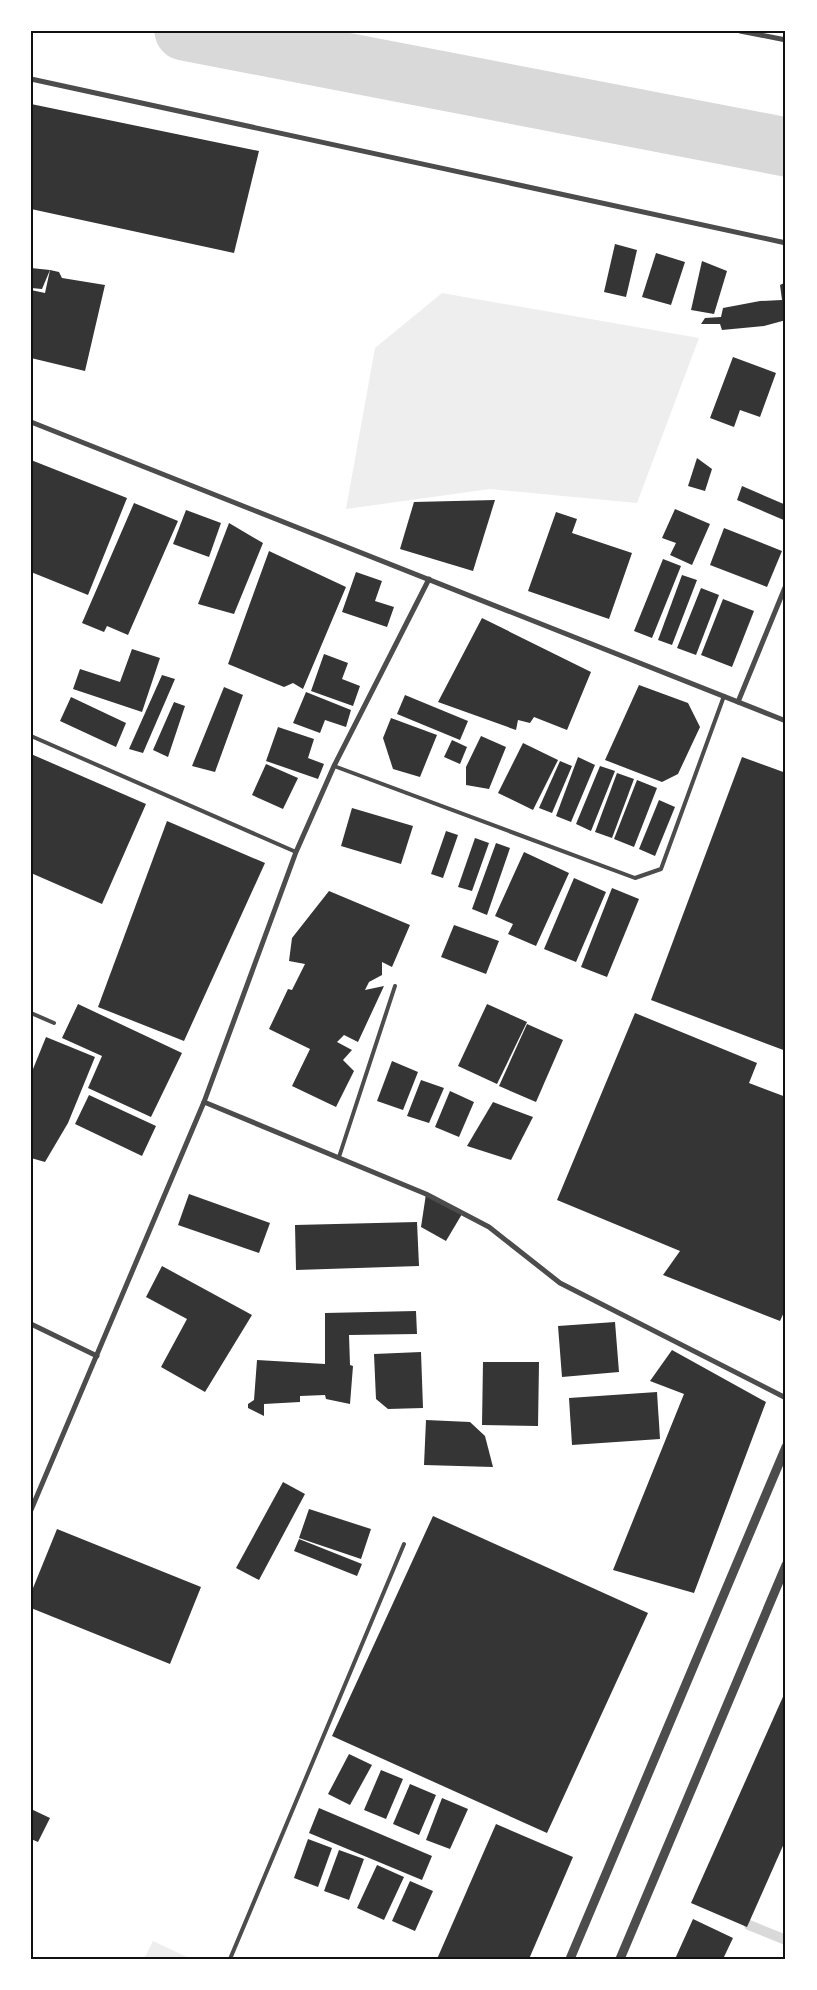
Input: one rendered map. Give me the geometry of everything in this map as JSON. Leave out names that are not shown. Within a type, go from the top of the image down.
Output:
[{"type":"street","points":[[740,31],[786,40]]},
{"type":"street","points":[[31,79],[786,244]]},
{"type":"street","points":[[31,422],[786,721]]},
{"type":"street","points":[[31,1510],[204,1102],[296,852],[334,766],[429,579]]},
{"type":"street","points":[[738,702],[786,585]]},
{"type":"street","points":[[204,1102],[426,1194],[489,1227],[560,1283],[786,1398]]},
{"type":"street","points":[[31,1324],[97,1356]]},
{"type":"street","points":[[570,1959],[786,1447]]},
{"type":"street","points":[[620,1959],[786,1564]]},
{"type":"lane","points":[[334,766],[634,878],[661,869],[724,696]]},
{"type":"lane","points":[[31,736],[296,852]]},
{"type":"lane","points":[[339,1157],[395,986]]},
{"type":"lane","points":[[31,1013],[54,1023]]},
{"type":"lane","points":[[230,1959],[404,1544]]},
{"type":"shaded area","points":[[442,293],[699,338],[637,503],[490,489],[346,509],[375,348]]},
{"type":"shaded area","points":[[153,1941],[191,1959],[144,1959]]},
{"type":"building","points":[[31,104],[259,151],[234,253],[31,209]]},
{"type":"building","points":[[615,244],[637,250],[626,297],[604,292]]},
{"type":"building","points":[[656,253],[685,262],[671,305],[642,297]]},
{"type":"building","points":[[702,261],[727,271],[714,314],[691,310]]},
{"type":"building","points":[[31,268],[50,270],[42,289],[31,288]]},
{"type":"building","points":[[50,270],[59,272],[62,278],[105,285],[85,371],[31,358],[31,290],[45,293]]},
{"type":"building","points":[[786,282],[786,320],[764,326],[722,330],[720,324],[701,324],[705,318],[721,317],[723,308],[760,301],[782,300],[780,285]]},
{"type":"building","points":[[733,357],[776,373],[760,417],[740,410],[734,427],[710,418]]},
{"type":"building","points":[[697,458],[712,469],[705,491],[688,486]]},
{"type":"building","points":[[31,460],[127,498],[88,595],[31,572]]},
{"type":"building","points":[[742,486],[786,505],[786,521],[737,500]]},
{"type":"building","points":[[495,500],[473,571],[400,549],[414,502]]},
{"type":"building","points":[[134,503],[178,521],[128,635],[107,626],[104,632],[82,623]]},
{"type":"building","points":[[675,509],[710,524],[692,565],[670,555],[676,543],[662,538]]},
{"type":"building","points":[[186,510],[221,523],[209,557],[173,544]]},
{"type":"building","points":[[556,512],[577,519],[572,533],[632,553],[609,619],[528,591]]},
{"type":"building","points":[[229,523],[263,543],[234,614],[198,604]]},
{"type":"building","points":[[724,528],[782,551],[767,587],[710,565]]},
{"type":"building","points":[[269,551],[346,587],[303,689],[293,683],[284,687],[228,664]]},
{"type":"building","points":[[663,559],[681,566],[652,638],[634,631]]},
{"type":"building","points":[[356,572],[382,581],[375,601],[394,607],[387,627],[342,612]]},
{"type":"building","points":[[682,575],[697,580],[672,645],[658,640]]},
{"type":"building","points":[[701,588],[719,595],[696,655],[677,648]]},
{"type":"building","points":[[723,599],[754,611],[732,667],[701,655]]},
{"type":"building","points":[[482,618],[591,672],[567,730],[534,717],[530,723],[518,720],[516,730],[438,702]]},
{"type":"building","points":[[132,649],[160,658],[142,712],[73,689],[80,669],[120,682]]},
{"type":"building","points":[[324,654],[348,663],[342,679],[360,686],[353,706],[311,691]]},
{"type":"building","points":[[162,675],[175,679],[143,753],[129,749]]},
{"type":"building","points":[[639,685],[688,703],[700,727],[678,774],[662,782],[605,760]]},
{"type":"building","points":[[224,687],[243,695],[215,772],[192,766]]},
{"type":"building","points":[[306,692],[351,710],[346,727],[325,720],[320,733],[293,723]]},
{"type":"building","points":[[405,695],[468,721],[460,740],[397,714]]},
{"type":"building","points":[[71,697],[126,723],[116,747],[60,721]]},
{"type":"building","points":[[174,702],[185,706],[168,757],[153,750]]},
{"type":"building","points":[[391,718],[437,735],[420,777],[393,769],[383,738]]},
{"type":"building","points":[[278,727],[314,739],[308,758],[324,764],[318,779],[266,761]]},
{"type":"building","points":[[481,736],[506,747],[489,789],[466,785],[466,767]]},
{"type":"building","points":[[452,740],[467,747],[460,764],[444,757]]},
{"type":"building","points":[[523,743],[558,760],[533,810],[498,793]]},
{"type":"building","points":[[31,754],[146,804],[102,904],[31,873]]},
{"type":"building","points":[[578,757],[595,765],[571,822],[556,816]]},
{"type":"building","points":[[742,757],[786,773],[786,1051],[651,1000]]},
{"type":"building","points":[[560,761],[572,766],[552,813],[539,808]]},
{"type":"building","points":[[266,764],[298,778],[283,809],[252,795]]},
{"type":"building","points":[[600,766],[615,771],[591,831],[576,824]]},
{"type":"building","points":[[617,773],[634,779],[612,838],[595,832]]},
{"type":"building","points":[[637,780],[657,788],[634,847],[614,839]]},
{"type":"building","points":[[659,800],[675,807],[655,856],[639,849]]},
{"type":"building","points":[[352,808],[413,826],[401,864],[341,846]]},
{"type":"building","points":[[167,821],[265,863],[184,1041],[98,1007]]},
{"type":"building","points":[[446,831],[458,835],[443,878],[431,874]]},
{"type":"building","points":[[475,838],[489,843],[472,891],[458,887]]},
{"type":"building","points":[[496,843],[510,848],[487,915],[472,909]]},
{"type":"building","points":[[524,852],[569,873],[536,946],[508,934],[513,924],[495,916]]},
{"type":"building","points":[[574,878],[606,892],[576,962],[544,949]]},
{"type":"building","points":[[612,888],[639,899],[607,977],[581,967]]},
{"type":"building","points":[[329,891],[410,925],[392,967],[382,962],[382,975],[369,982],[365,990],[384,986],[358,1042],[344,1035],[337,1042],[352,1050],[343,1060],[354,1071],[336,1107],[292,1086],[310,1049],[269,1029],[288,989],[292,990],[305,964],[289,961],[292,938]]},
{"type":"building","points":[[454,925],[499,941],[486,974],[441,957]]},
{"type":"building","points":[[78,1004],[182,1053],[151,1117],[88,1088],[102,1056],[62,1038]]},
{"type":"building","points":[[487,1004],[527,1022],[497,1084],[458,1066]]},
{"type":"building","points":[[635,1013],[757,1063],[749,1083],[786,1097],[786,1308],[780,1321],[663,1275],[680,1251],[557,1200]]},
{"type":"building","points":[[527,1024],[563,1040],[536,1102],[499,1086]]},
{"type":"building","points":[[46,1037],[95,1057],[68,1123],[45,1162],[31,1158],[31,1074]]},
{"type":"building","points":[[392,1061],[418,1072],[403,1110],[377,1101]]},
{"type":"building","points":[[421,1080],[444,1088],[429,1123],[407,1116]]},
{"type":"building","points":[[450,1091],[474,1102],[459,1137],[435,1127]]},
{"type":"building","points":[[89,1095],[156,1126],[142,1156],[75,1124]]},
{"type":"building","points":[[493,1102],[533,1117],[511,1160],[467,1146]]},
{"type":"building","points":[[189,1194],[270,1223],[259,1253],[178,1225]]},
{"type":"building","points":[[426,1194],[462,1214],[446,1241],[421,1227]]},
{"type":"building","points":[[417,1222],[419,1266],[296,1270],[295,1225]]},
{"type":"building","points":[[162,1266],[252,1315],[205,1392],[161,1367],[187,1319],[146,1297]]},
{"type":"building","points":[[416,1311],[417,1334],[349,1335],[350,1365],[353,1366],[350,1404],[326,1399],[325,1395],[300,1396],[300,1402],[264,1404],[264,1416],[248,1408],[248,1404],[254,1400],[257,1360],[325,1364],[325,1313]]},
{"type":"building","points":[[615,1322],[619,1372],[562,1377],[558,1326]]},
{"type":"building","points":[[672,1350],[766,1402],[694,1593],[613,1570],[684,1394],[650,1381]]},
{"type":"building","points":[[421,1352],[423,1408],[388,1409],[376,1399],[374,1354]]},
{"type":"building","points":[[483,1362],[539,1362],[538,1426],[482,1425]]},
{"type":"building","points":[[657,1392],[660,1439],[572,1445],[569,1398]]},
{"type":"building","points":[[426,1420],[470,1422],[485,1436],[493,1467],[424,1465]]},
{"type":"building","points":[[283,1482],[305,1494],[259,1580],[236,1568]]},
{"type":"building","points":[[309,1509],[371,1529],[361,1559],[299,1538]]},
{"type":"building","points":[[433,1516],[648,1613],[547,1833],[332,1736]]},
{"type":"building","points":[[57,1529],[201,1587],[170,1664],[31,1608],[31,1593]]},
{"type":"building","points":[[299,1539],[362,1564],[357,1576],[294,1551]]},
{"type":"building","points":[[786,1690],[786,1839],[747,1927],[691,1903]]},
{"type":"building","points":[[349,1754],[372,1765],[350,1805],[328,1794]]},
{"type":"building","points":[[381,1770],[403,1779],[386,1819],[364,1810]]},
{"type":"building","points":[[410,1784],[436,1795],[419,1835],[393,1824]]},
{"type":"building","points":[[442,1798],[468,1809],[450,1849],[426,1840]]},
{"type":"building","points":[[319,1808],[432,1856],[422,1880],[309,1833]]},
{"type":"building","points":[[31,1809],[50,1818],[38,1842],[31,1839]]},
{"type":"building","points":[[496,1824],[573,1857],[529,1959],[437,1959]]},
{"type":"building","points":[[308,1839],[332,1848],[318,1887],[294,1878]]},
{"type":"building","points":[[339,1850],[364,1859],[349,1900],[324,1891]]},
{"type":"building","points":[[377,1865],[404,1877],[384,1920],[357,1908]]},
{"type":"building","points":[[410,1881],[433,1891],[415,1931],[392,1921]]},
{"type":"building","points":[[693,1919],[733,1938],[723,1959],[675,1959]]},
{"type":"waterway","points":[[184,31],[786,147]]},
{"type":"waterway","points":[[749,1925],[786,1940]]}]
